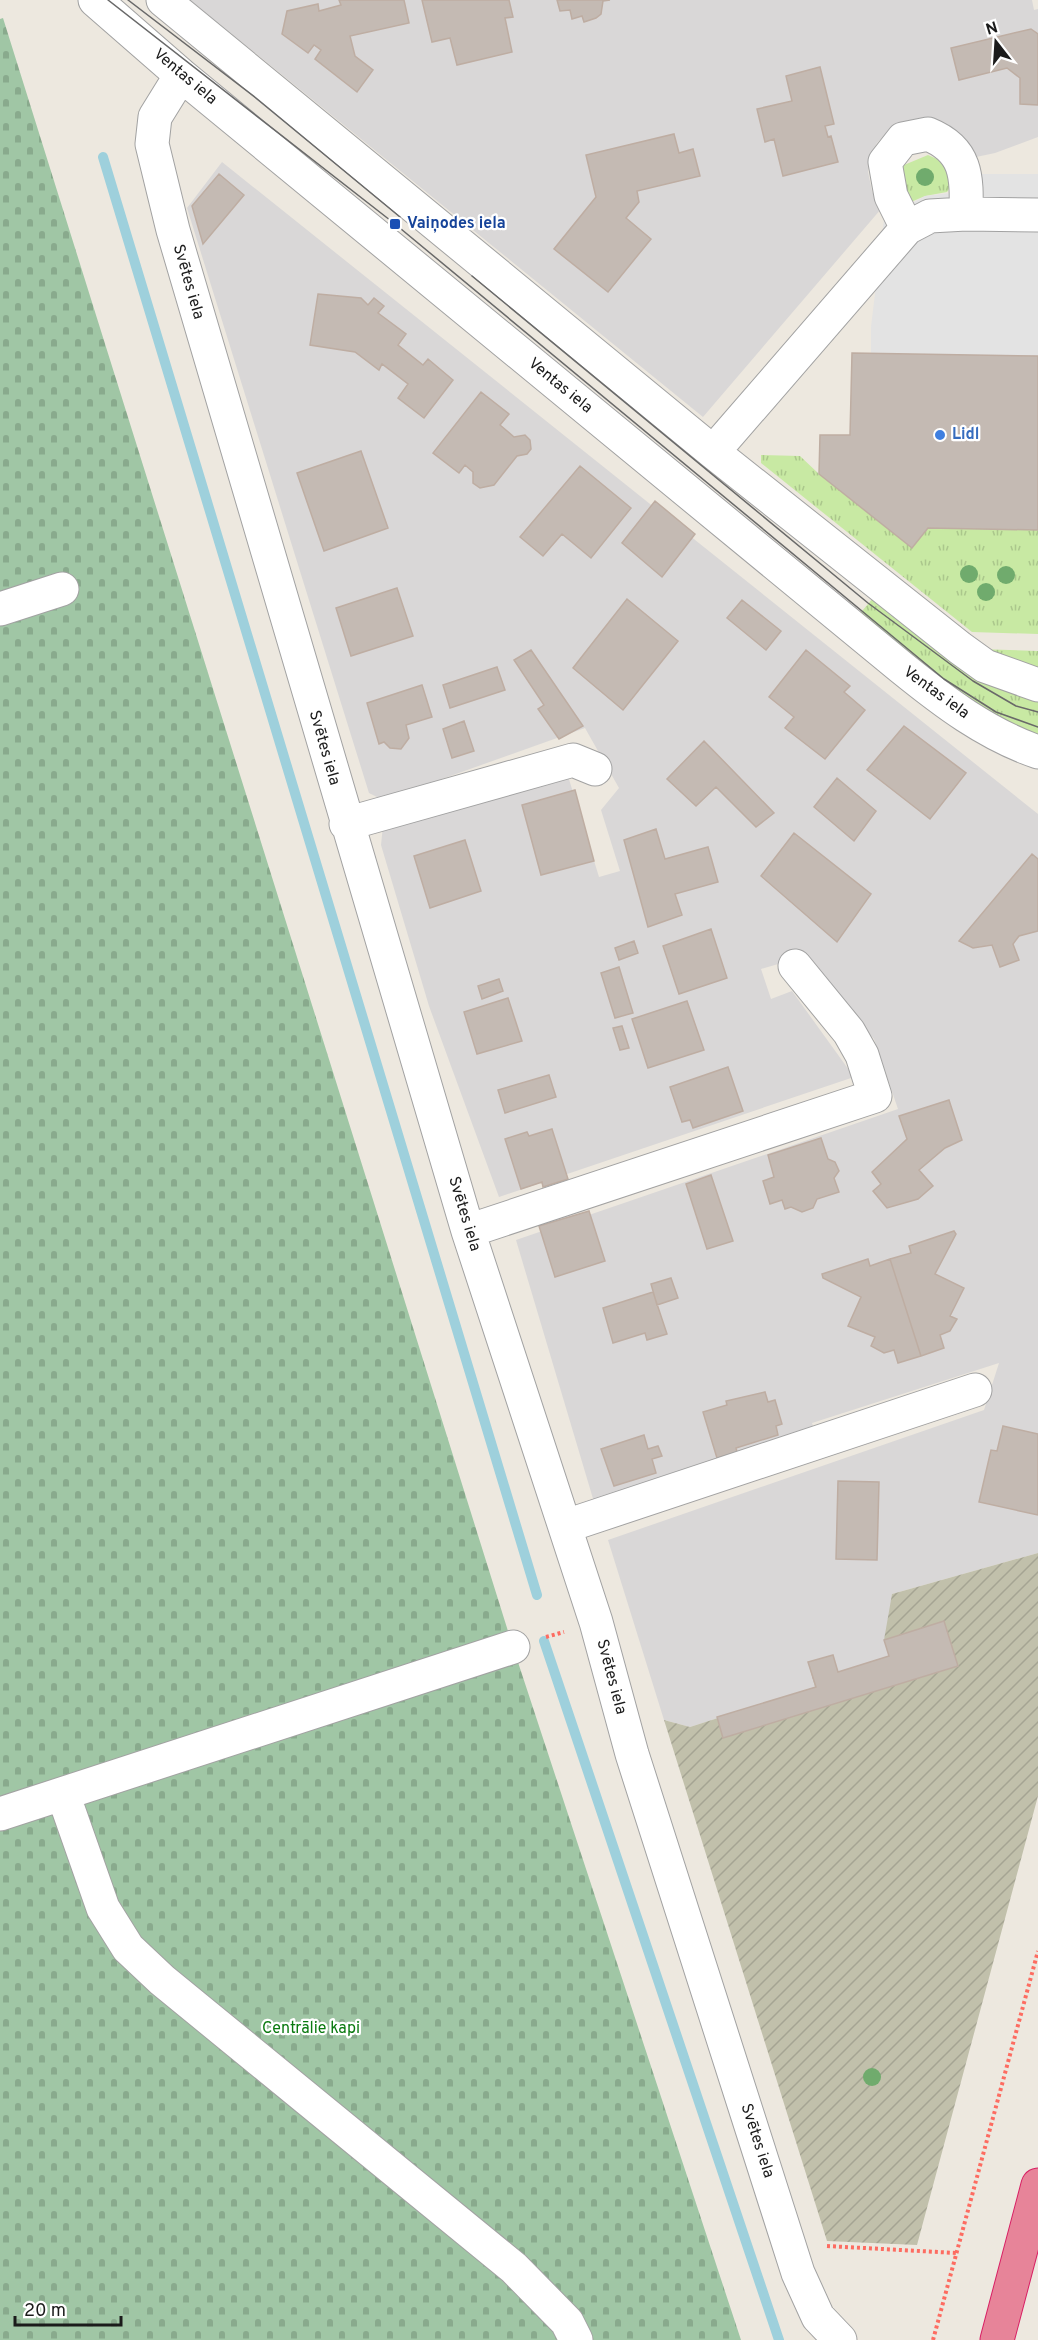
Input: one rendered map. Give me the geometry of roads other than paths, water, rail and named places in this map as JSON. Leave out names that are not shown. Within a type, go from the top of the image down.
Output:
[{"type":"highway","points":[[997,2340],[1038,2185]]},
{"type":"street","name":"Ventas iela","points":[[95,0],[181,75],[902,668],[958,712],[1014,743],[1038,752]]},
{"type":"street","points":[[163,0],[713,452],[960,648],[985,666],[1038,685]]},
{"type":"street","name":"Svētes iela","points":[[181,75],[155,117],[152,144],[173,230],[346,824],[468,1231],[566,1526],[596,1622],[632,1754],[798,2273],[818,2317],[840,2340]]},
{"type":"street","points":[[907,228],[891,196],[885,162],[903,139],[914,135],[928,135],[945,141],[962,162],[966,189],[966,214]]},
{"type":"street","points":[[713,452],[907,228],[930,216],[1038,215]]},
{"type":"street","points":[[0,609],[62,589]]},
{"type":"street","points":[[346,824],[573,760],[595,769]]},
{"type":"street","points":[[468,1231],[875,1096],[862,1055],[849,1032],[795,966]]},
{"type":"street","points":[[566,1526],[975,1390]]},
{"type":"street","points":[[0,1814],[513,1647]]},
{"type":"street","points":[[63,1794],[103,1908],[128,1947],[162,1980],[514,2268],[567,2322],[576,2340]]},
{"type":"waterway","points":[[103,157],[537,1595]]},
{"type":"waterway","points":[[544,1641],[779,2340]]},
{"type":"tram line","points":[[108,0],[395,224],[944,679],[996,712],[1038,727]]},
{"type":"tram line","points":[[128,0],[256,98],[400,217]]},
{"type":"tram line","points":[[472,276],[868,603],[973,681],[1016,706],[1038,712]]},
{"type":"place","name":"Vaiņodes iela","points":[[395,224]]},
{"type":"place","name":"Lidl","points":[[940,435]]},
{"type":"park label","name":"Centrālie kapi","points":[[311,2029]]}]
